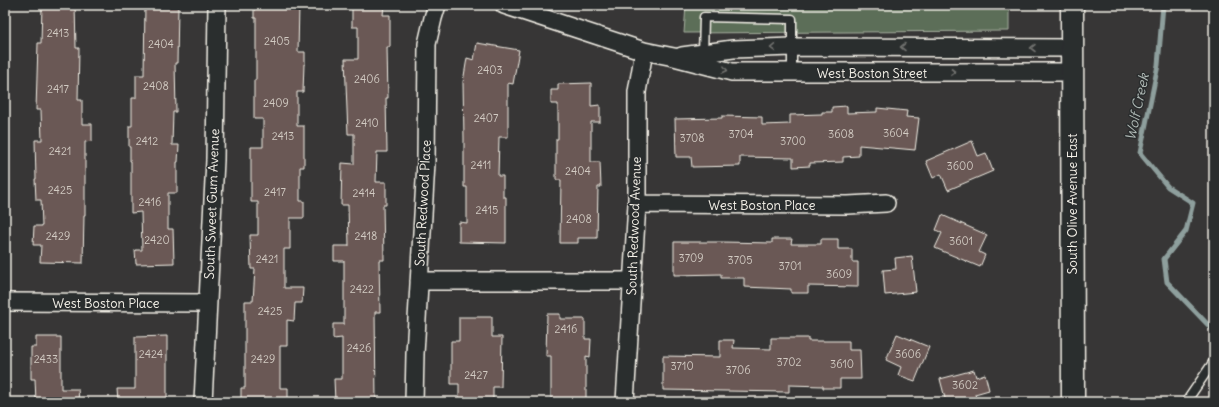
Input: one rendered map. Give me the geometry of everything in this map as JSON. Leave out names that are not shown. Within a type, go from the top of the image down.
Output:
[{"type":"street","name":"South Sweet Gum Avenue","points":[[204,402],[214,160],[216,5]]},
{"type":"street","name":"South Redwood Place","points":[[414,402],[426,163],[428,44],[437,5]]},
{"type":"street","name":"West Boston Street","points":[[504,5],[644,51],[674,57],[703,59],[732,72],[1072,72]]},
{"type":"street","name":"South Olive Avenue East","points":[[1072,5],[1073,402]]},
{"type":"street","name":"West Boston Street","points":[[703,59],[732,49],[792,47],[1072,48]]},
{"type":"street","name":"South Redwood Avenue","points":[[624,402],[637,204],[637,92],[644,51]]},
{"type":"street","name":"West Boston Place","points":[[637,204],[848,205],[886,203]]},
{"type":"street","points":[[419,281],[633,281]]},
{"type":"street","name":"West Boston Place","points":[[5,302],[207,303]]},
{"type":"lane","points":[[703,59],[704,17],[792,19],[792,73]]},
{"type":"lane","points":[[1186,402],[1214,361]]},
{"type":"green space","points":[[686,5],[1009,5],[1009,31],[684,33]]},
{"type":"building","points":[[42,5],[75,5],[76,48],[79,48],[78,100],[82,100],[82,124],[92,124],[92,141],[85,142],[85,215],[83,263],[40,262],[41,245],[33,245],[34,226],[42,226],[41,200],[36,200],[35,140],[42,140],[41,110],[36,110],[38,43],[41,43]]},
{"type":"building","points":[[145,5],[178,5],[177,63],[175,63],[176,112],[173,112],[172,145],[179,145],[177,162],[177,193],[168,193],[168,229],[173,229],[174,263],[136,264],[135,250],[142,250],[141,212],[131,213],[129,126],[132,126],[132,98],[136,98],[136,75],[144,75]]},
{"type":"building","points":[[254,5],[299,5],[298,52],[305,52],[303,92],[297,92],[297,126],[304,126],[304,167],[300,167],[300,201],[304,201],[304,218],[290,218],[290,249],[284,249],[284,288],[303,288],[302,303],[295,303],[294,321],[287,320],[287,346],[280,346],[280,388],[288,388],[288,402],[241,402],[241,388],[245,388],[245,301],[253,301],[255,269],[251,269],[250,235],[258,235],[258,202],[251,202],[251,147],[263,147],[263,119],[254,119],[254,80],[256,80],[256,18],[254,18]]},
{"type":"building","points":[[352,5],[384,5],[383,15],[390,15],[390,47],[387,47],[387,152],[377,152],[376,182],[386,182],[386,205],[383,205],[384,260],[379,260],[380,312],[375,312],[376,402],[335,402],[334,379],[342,379],[342,338],[333,339],[333,324],[344,324],[344,261],[334,261],[334,246],[349,246],[348,205],[341,205],[342,163],[354,164],[354,134],[348,134],[345,59],[358,59],[358,27],[352,27]]},
{"type":"building","points":[[477,43],[519,50],[513,84],[508,83],[508,137],[499,137],[498,176],[503,176],[503,197],[506,197],[506,243],[459,242],[459,222],[467,223],[467,187],[464,187],[463,82],[467,58],[474,60]]},
{"type":"building","points":[[591,83],[591,106],[600,105],[600,122],[591,122],[591,162],[600,162],[601,187],[598,187],[597,238],[578,238],[578,243],[560,243],[561,180],[556,180],[558,104],[551,104],[551,90],[558,90],[558,84]]},
{"type":"building","points":[[847,106],[847,113],[877,112],[877,108],[907,111],[906,117],[919,118],[915,150],[859,145],[859,156],[843,157],[843,162],[810,163],[810,166],[793,167],[793,158],[740,157],[740,166],[692,167],[691,157],[676,157],[675,119],[722,118],[722,116],[762,117],[762,125],[790,124],[790,115],[822,114],[822,112],[832,112],[832,107]]},
{"type":"building","points":[[972,141],[978,156],[986,153],[993,171],[948,190],[941,174],[933,178],[926,161]]},
{"type":"building","points":[[942,215],[987,235],[979,252],[985,255],[980,267],[935,248],[942,233],[936,230]]},
{"type":"building","points":[[772,239],[792,239],[791,244],[821,244],[821,239],[838,239],[838,249],[852,249],[852,262],[858,262],[858,287],[808,286],[808,293],[791,293],[791,289],[744,287],[744,278],[721,278],[721,274],[674,275],[674,242],[772,243]]},
{"type":"building","points":[[912,256],[916,292],[885,295],[883,270],[896,269],[895,258]]},
{"type":"building","points":[[547,314],[560,314],[560,319],[585,319],[585,339],[591,339],[590,357],[586,356],[586,402],[551,401],[551,356],[546,356]]},
{"type":"building","points":[[459,317],[492,317],[492,337],[502,337],[501,387],[493,387],[493,402],[459,402],[459,384],[451,384],[451,341],[459,341]]},
{"type":"building","points":[[897,334],[929,347],[915,381],[898,375],[901,367],[886,360]]},
{"type":"building","points":[[167,336],[167,402],[118,402],[117,389],[135,389],[135,337]]},
{"type":"building","points":[[36,337],[61,337],[61,389],[78,389],[79,402],[36,402],[35,379],[31,379],[31,347],[36,347]]},
{"type":"building","points":[[771,338],[808,338],[808,341],[849,341],[849,350],[860,350],[861,379],[840,379],[840,388],[789,385],[789,392],[663,390],[663,356],[720,357],[720,340],[734,340],[733,348],[771,349]]},
{"type":"building","points":[[974,370],[976,377],[985,374],[989,390],[975,394],[977,402],[946,402],[940,379]]},
{"type":"waterway","name":"Wolf Creek","points":[[1163,5],[1158,65],[1140,153],[1168,187],[1193,203],[1186,231],[1164,259],[1167,282],[1214,331]]}]
